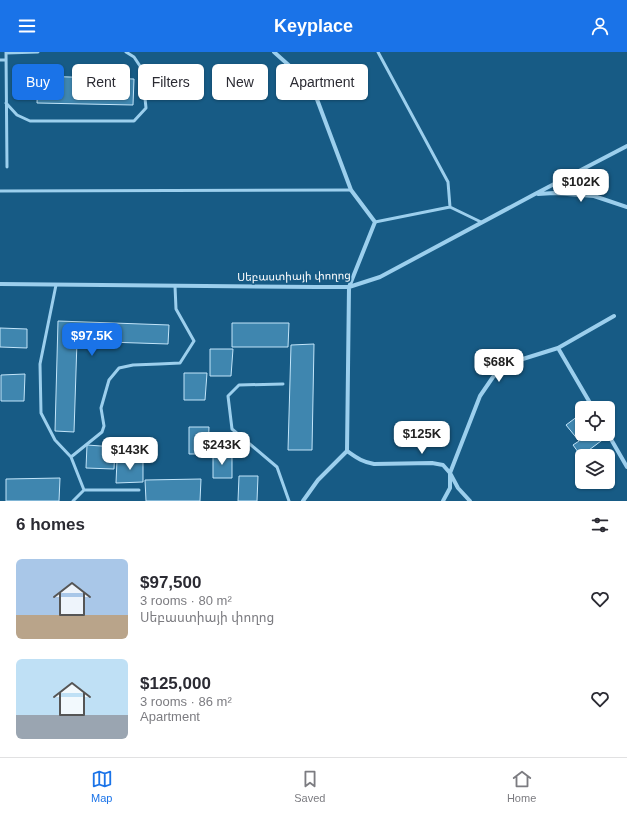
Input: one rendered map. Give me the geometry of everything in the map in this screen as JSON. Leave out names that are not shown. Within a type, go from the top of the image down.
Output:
[{"type":"street","points":[[274,52],[312,86],[351,190],[375,222],[349,287],[347,451],[318,480],[303,501]]},
{"type":"street","name":"Սեբաստիայի փողոց","points":[[0,284],[349,287],[380,277],[481,222],[627,146]]},
{"type":"street","points":[[535,194],[554,193],[594,196],[627,207]]},
{"type":"street","points":[[443,501],[450,488],[450,473],[480,396],[493,377],[510,363],[558,348],[614,316]]},
{"type":"street","points":[[558,348],[589,401]]},
{"type":"street","points":[[612,441],[627,467]]},
{"type":"street","points":[[347,451],[366,463],[432,463],[444,465],[458,488],[470,501]]},
{"type":"lane","points":[[6,167],[6,52],[38,52]]},
{"type":"lane","points":[[6,103],[17,115],[30,120],[134,121],[146,108],[142,69],[134,57],[126,52]]},
{"type":"lane","points":[[378,52],[448,182],[450,207]]},
{"type":"lane","points":[[0,60],[6,60]]},
{"type":"lane","points":[[0,191],[351,190]]},
{"type":"lane","points":[[375,222],[450,207],[481,222]]},
{"type":"lane","points":[[56,285],[40,364],[41,413],[55,440],[71,457],[84,490]]},
{"type":"lane","points":[[71,457],[102,432],[104,426],[101,408],[109,380],[119,368],[133,364],[180,363],[194,341],[176,309],[175,286]]},
{"type":"lane","points":[[283,384],[239,385],[228,396],[232,429],[277,468],[289,501]]},
{"type":"lane","points":[[73,501],[84,490],[139,490]]},
{"type":"building","points":[[64,77],[72,77],[72,100],[130,100],[130,79],[134,79],[133,105],[37,103],[37,100],[64,100]]},
{"type":"building","points":[[58,321],[169,325],[168,344],[77,341],[74,432],[55,431]]},
{"type":"building","points":[[232,323],[289,323],[288,347],[232,347]]},
{"type":"building","points":[[0,328],[27,329],[27,348],[0,347]]},
{"type":"building","points":[[314,344],[312,450],[288,450],[291,345]]},
{"type":"building","points":[[210,349],[233,349],[231,376],[210,376]]},
{"type":"building","points":[[184,373],[207,373],[205,400],[184,400]]},
{"type":"building","points":[[25,374],[24,401],[1,401],[1,375]]},
{"type":"building","points":[[575,418],[575,436],[566,425]]},
{"type":"building","points":[[189,427],[209,427],[208,454],[189,454]]},
{"type":"building","points":[[579,441],[601,441],[590,449],[576,449],[573,445]]},
{"type":"building","points":[[87,445],[115,447],[114,469],[86,468]]},
{"type":"building","points":[[213,453],[232,453],[232,478],[213,478]]},
{"type":"building","points":[[117,460],[143,460],[143,482],[116,483]]},
{"type":"building","points":[[239,476],[258,476],[257,501],[238,501]]},
{"type":"building","points":[[60,478],[59,501],[6,501],[6,479]]},
{"type":"building","points":[[201,479],[200,501],[146,501],[145,480]]}]
